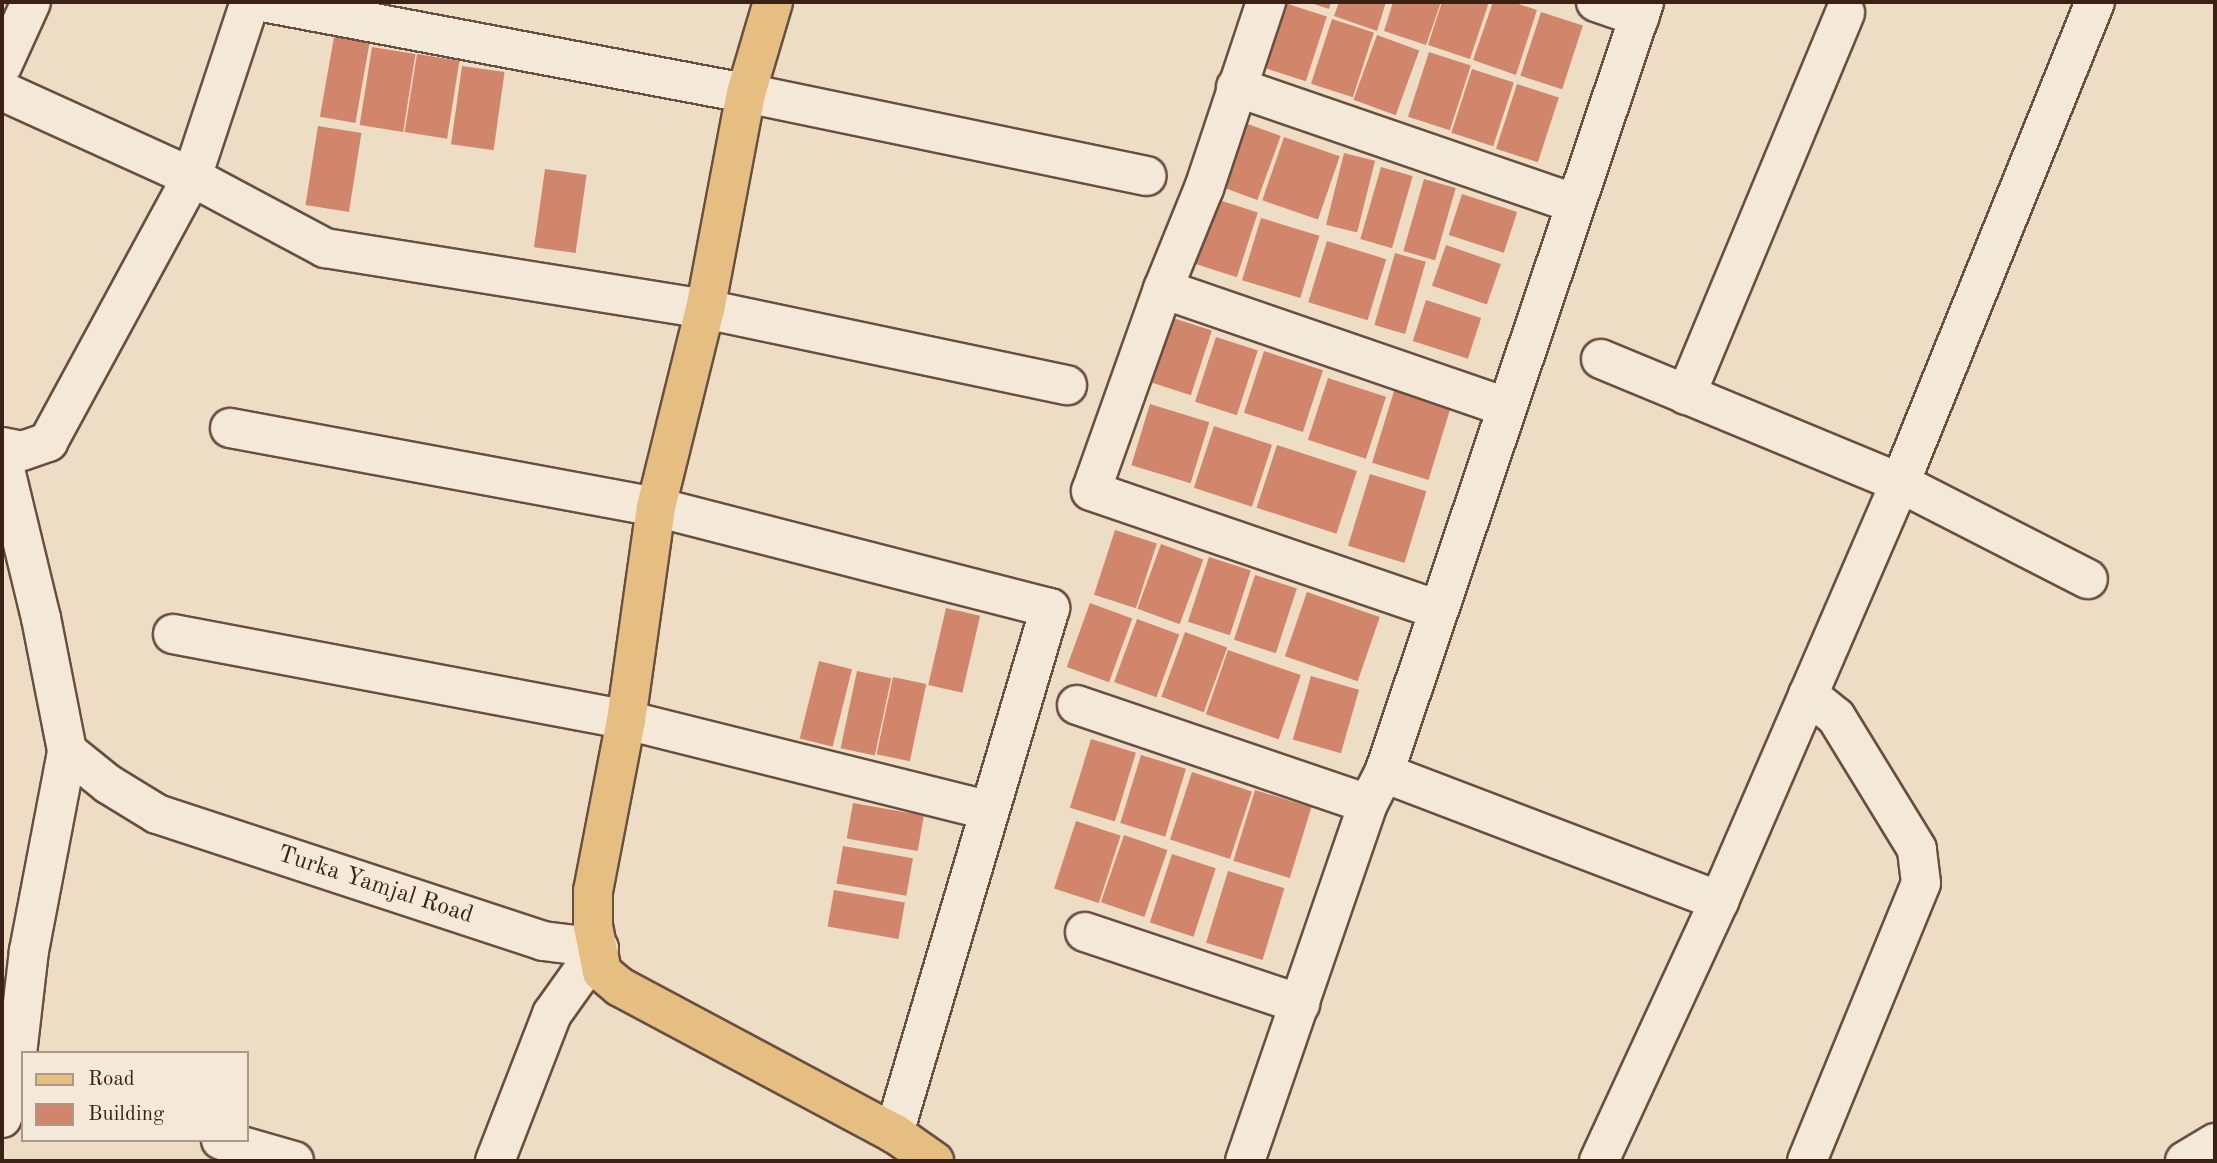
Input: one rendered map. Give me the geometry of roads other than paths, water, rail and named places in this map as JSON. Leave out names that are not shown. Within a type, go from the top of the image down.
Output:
[{"type":"main road","points":[[773,2],[746,93],[705,309],[656,507],[626,720],[593,891],[593,926],[599,948],[601,972],[621,987],[894,1133],[934,1161]]},
{"type":"street","points":[[2,66],[31,2]]},
{"type":"street","points":[[2,447],[22,451],[48,442],[192,177],[250,2]]},
{"type":"street","points":[[263,2],[746,93],[1146,176]]},
{"type":"street","points":[[1266,2],[1204,188],[1163,289],[1091,491],[1436,609]]},
{"type":"street","points":[[1245,1161],[1376,788],[1642,9],[1596,2]]},
{"type":"street","points":[[1599,1161],[1719,901],[1900,483],[2095,2]]},
{"type":"street","points":[[1686,394],[1844,13]]},
{"type":"street","points":[[1236,87],[1575,204]]},
{"type":"street","points":[[2,91],[192,177],[325,248],[705,309],[1067,385]]},
{"type":"street","points":[[1163,289],[1506,407]]},
{"type":"street","points":[[1601,359],[1900,483],[2088,579]]},
{"type":"street","points":[[230,428],[656,507],[1050,608],[894,1133]]},
{"type":"street","points":[[2,457],[41,618],[67,751],[15,947],[13,1080],[2,1118]]},
{"type":"street","points":[[173,634],[626,720],[988,810]]},
{"type":"street","points":[[1807,1161],[1921,883],[1917,849],[1836,717],[1808,694]]},
{"type":"street","points":[[1077,705],[1376,788],[1719,901]]},
{"type":"street","name":"Turka Yamjal Road","points":[[67,751],[108,785],[156,814],[543,941],[599,948]]},
{"type":"street","points":[[1085,932],[1300,1004]]},
{"type":"street","points":[[495,1161],[552,1014],[599,948]]},
{"type":"street","points":[[228,1142],[294,1161]]},
{"type":"street","points":[[2185,1161],[2215,1143]]}]
